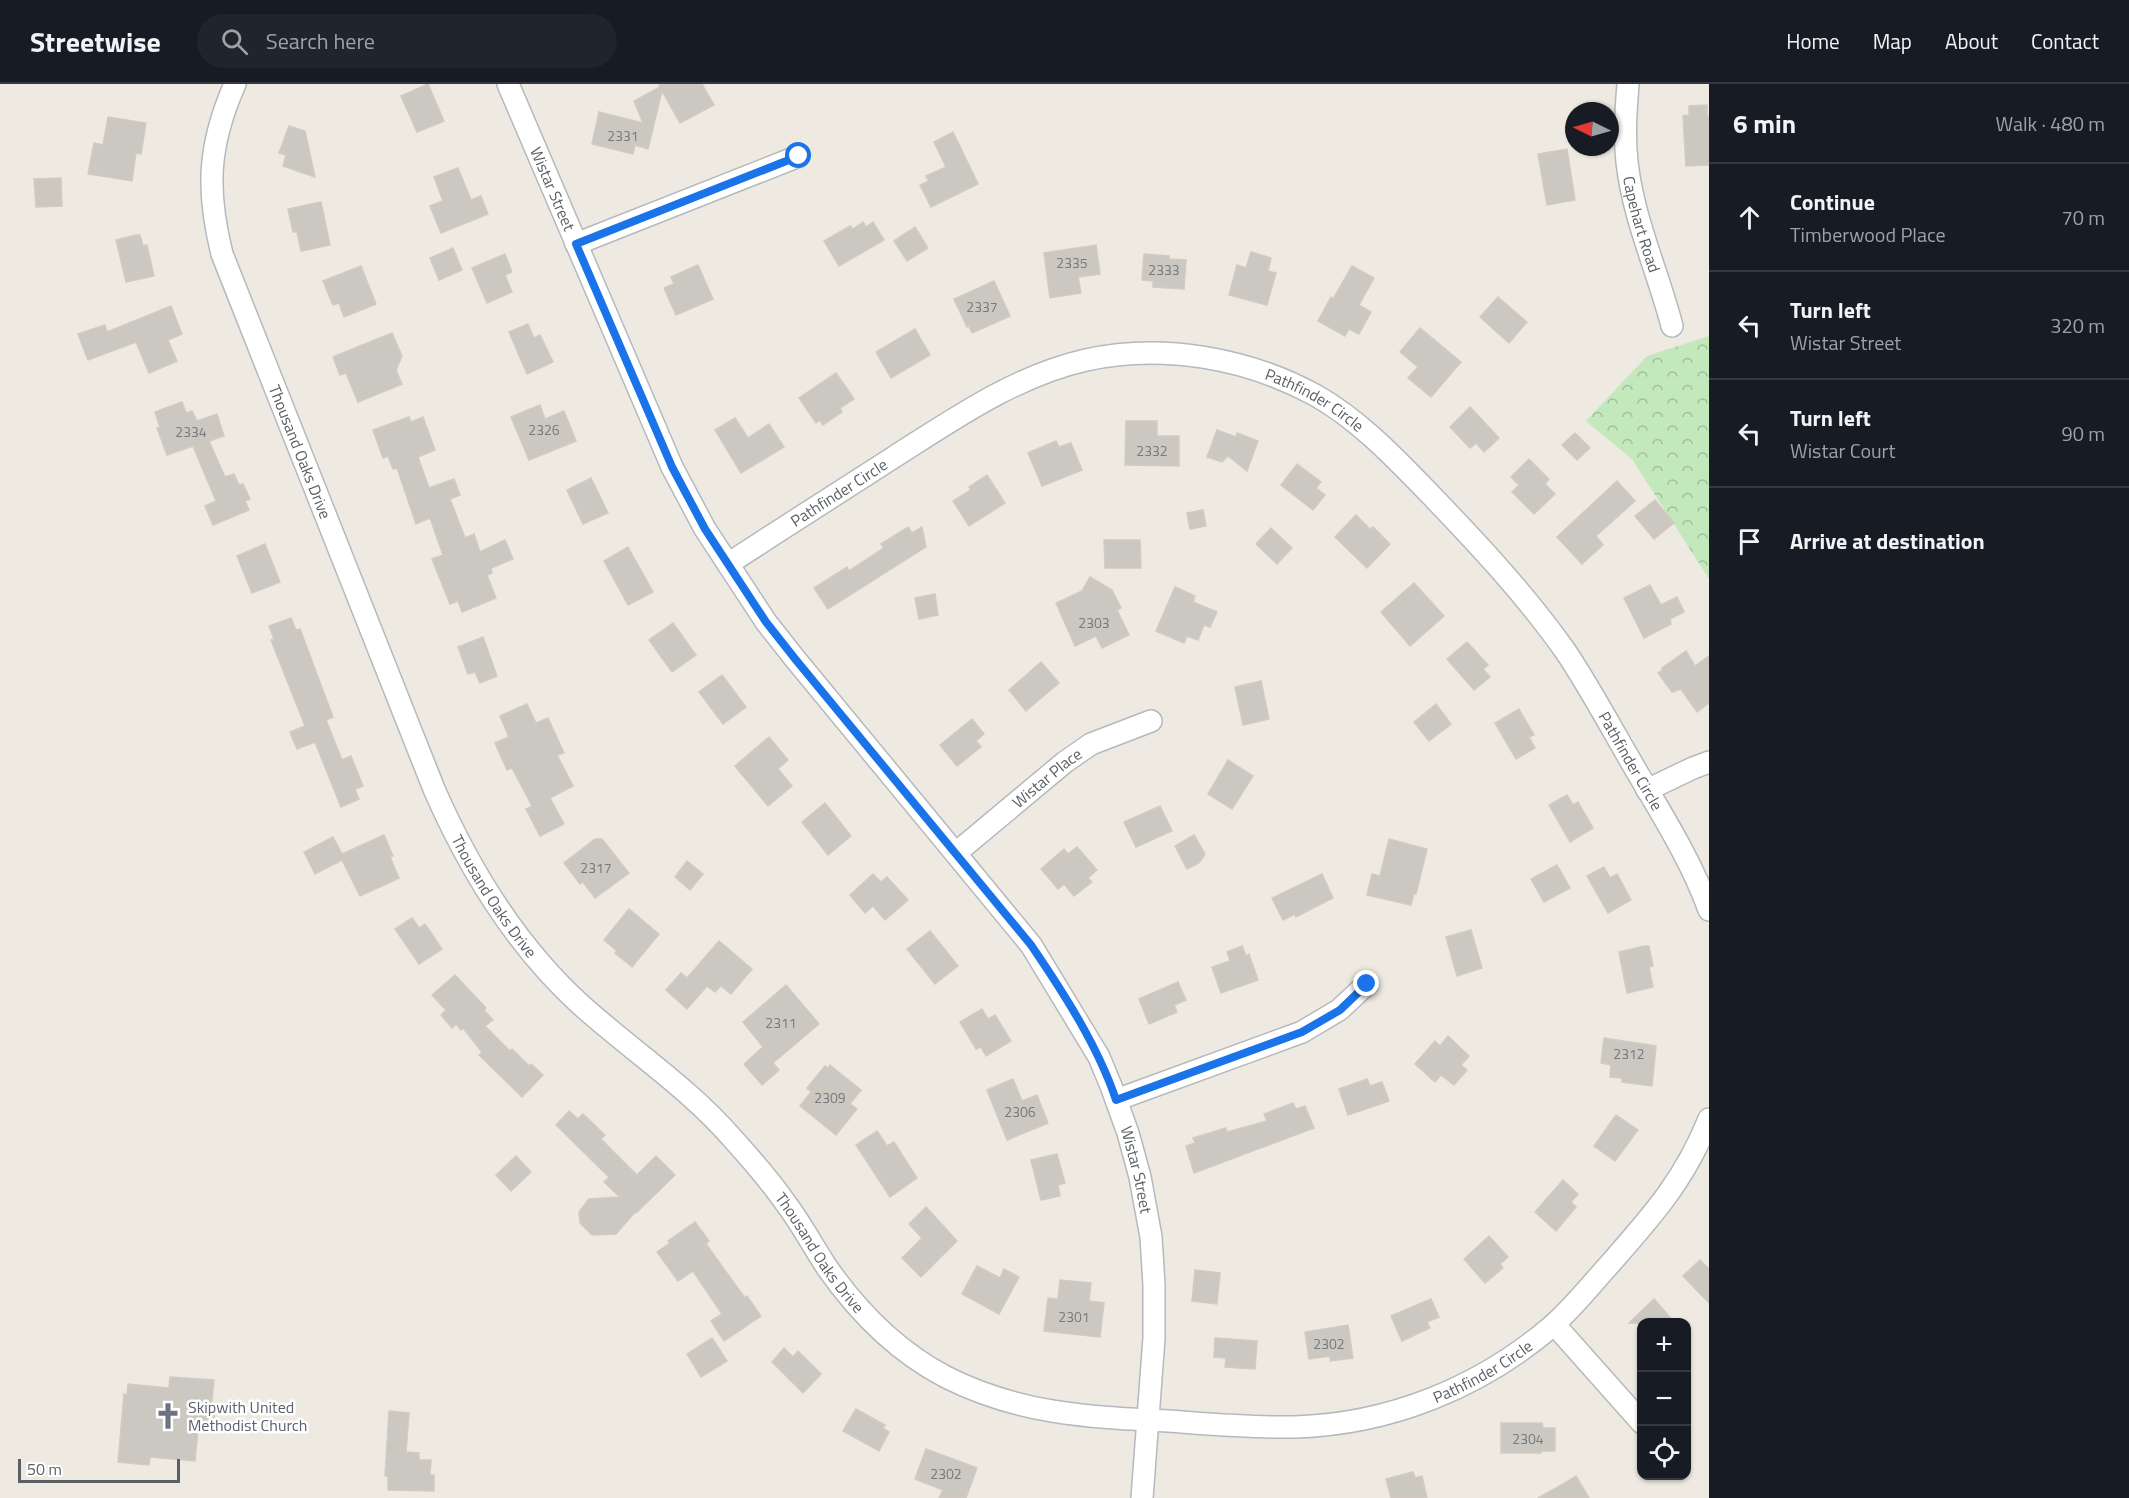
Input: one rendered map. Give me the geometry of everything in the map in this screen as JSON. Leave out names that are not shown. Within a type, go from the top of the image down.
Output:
[{"type":"street","name":"Thousand Oaks Drive","points":[[235,84],[218,129],[211,170],[212,207],[222,254],[434,789],[465,855],[504,916],[553,977],[578,1002],[685,1091],[730,1136],[786,1204],[854,1302],[911,1356],[943,1375],[986,1395],[1020,1405],[1043,1411],[1148,1420]]},
{"type":"street","name":"Wistar Street","points":[[508,84],[672,467],[705,529],[766,622],[1031,945],[1049,971],[1098,1057],[1116,1100],[1140,1177],[1151,1237],[1154,1338],[1142,1498]]},
{"type":"street","name":"Capehart Road","points":[[1628,84],[1625,126],[1627,164],[1637,211],[1672,326]]},
{"type":"street","points":[[576,244],[799,156]]},
{"type":"street","name":"Pathfinder Circle","points":[[728,564],[988,399],[1042,373],[1085,360],[1132,354],[1188,355],[1250,367],[1313,394],[1333,406],[1375,440],[1444,509],[1503,574],[1565,651],[1688,861],[1709,910]]},
{"type":"street","name":"Wistar Place","points":[[957,853],[1065,762],[1091,744],[1151,721]]},
{"type":"street","points":[[1647,790],[1709,762]]},
{"type":"street","points":[[1116,1100],[1302,1032],[1340,1010],[1367,984]]},
{"type":"street","name":"Pathfinder Circle","points":[[1148,1420],[1298,1427],[1372,1417],[1423,1403],[1456,1389],[1515,1354],[1554,1324],[1578,1301],[1659,1208],[1681,1176],[1709,1119]]},
{"type":"street","points":[[1554,1324],[1637,1418]]},
{"type":"green space","points":[[1709,336],[1709,579],[1632,459],[1586,421],[1647,356]]},
{"type":"building","points":[[428,84],[444,121],[417,132],[401,96]]},
{"type":"building","points":[[659,84],[702,84],[714,105],[680,123],[662,91],[648,149],[635,145],[633,154],[592,144],[599,112],[643,123],[634,101],[660,87]]},
{"type":"building","points":[[1707,105],[1709,165],[1686,166],[1683,116],[1689,115],[1689,106]]},
{"type":"building","points":[[108,117],[146,123],[141,154],[136,153],[132,181],[88,174],[94,143],[103,145]]},
{"type":"building","points":[[289,126],[305,131],[315,177],[283,166],[286,155],[279,153]]},
{"type":"building","points":[[953,132],[978,184],[931,207],[920,185],[929,181],[926,176],[946,167],[934,142]]},
{"type":"building","points":[[1565,149],[1575,200],[1547,205],[1538,154]]},
{"type":"building","points":[[458,168],[471,200],[481,196],[488,214],[441,233],[430,206],[443,201],[434,177]]},
{"type":"building","points":[[61,178],[62,206],[36,207],[34,179]]},
{"type":"building","points":[[321,202],[330,245],[301,251],[297,232],[293,232],[288,209]]},
{"type":"building","points":[[863,222],[866,227],[873,222],[884,240],[839,266],[824,241],[850,226],[853,229]]},
{"type":"building","points":[[915,227],[928,248],[907,261],[894,241]]},
{"type":"building","points":[[140,235],[143,246],[147,245],[154,276],[126,282],[116,240]]},
{"type":"building","points":[[1096,245],[1100,274],[1078,277],[1081,293],[1050,298],[1044,253]]},
{"type":"building","points":[[453,248],[462,270],[439,280],[430,258]]},
{"type":"building","points":[[1251,252],[1271,258],[1268,271],[1276,273],[1267,305],[1229,295],[1237,265],[1246,268]]},
{"type":"building","points":[[505,254],[512,272],[505,275],[512,292],[487,303],[472,268]]},
{"type":"building","points":[[1144,254],[1186,260],[1184,289],[1153,287],[1153,281],[1142,280]]},
{"type":"building","points":[[698,265],[713,299],[676,315],[664,288],[674,284],[671,277]]},
{"type":"building","points":[[361,266],[376,304],[344,317],[339,303],[333,305],[323,281]]},
{"type":"building","points":[[1352,266],[1374,278],[1359,305],[1371,312],[1359,334],[1349,329],[1345,336],[1318,321]]},
{"type":"building","points":[[994,281],[1010,316],[972,333],[954,299]]},
{"type":"building","points":[[1498,297],[1527,322],[1509,343],[1480,317]]},
{"type":"building","points":[[171,306],[182,334],[168,340],[177,361],[149,373],[136,342],[88,360],[78,334],[105,325],[107,332]]},
{"type":"building","points":[[528,324],[534,338],[540,335],[553,362],[527,374],[509,332]]},
{"type":"building","points":[[1420,328],[1461,362],[1431,397],[1408,378],[1418,367],[1400,352]]},
{"type":"building","points":[[915,329],[930,355],[891,378],[876,352]]},
{"type":"building","points":[[392,333],[402,356],[396,370],[402,384],[358,402],[346,373],[340,375],[333,357]]},
{"type":"building","points":[[836,373],[854,399],[840,408],[842,412],[823,425],[820,420],[816,423],[799,398]]},
{"type":"building","points":[[182,402],[186,413],[192,411],[197,421],[217,414],[224,436],[209,441],[225,477],[234,474],[239,485],[243,484],[250,499],[245,501],[249,510],[213,525],[205,506],[216,501],[193,446],[167,455],[157,428],[160,427],[155,412]]},
{"type":"building","points":[[540,405],[545,419],[564,411],[576,441],[529,460],[511,417]]},
{"type":"building","points":[[1470,407],[1499,438],[1484,452],[1476,443],[1470,448],[1450,427]]},
{"type":"building","points":[[409,417],[411,422],[423,417],[435,450],[418,457],[429,488],[454,479],[460,495],[450,499],[465,538],[474,534],[480,552],[505,540],[513,559],[491,568],[492,573],[487,575],[496,598],[462,612],[458,601],[450,604],[432,559],[443,555],[430,518],[416,524],[397,468],[393,469],[388,456],[383,458],[373,430]]},
{"type":"building","points":[[735,418],[748,438],[769,424],[784,447],[741,473],[715,430]]},
{"type":"building","points":[[1126,421],[1157,421],[1157,436],[1179,436],[1179,466],[1125,465]]},
{"type":"building","points":[[1217,430],[1236,437],[1237,433],[1258,441],[1247,471],[1228,456],[1222,462],[1207,457]]},
{"type":"building","points":[[1575,433],[1590,448],[1577,460],[1562,445]]},
{"type":"building","points":[[1056,441],[1059,447],[1071,443],[1082,470],[1042,486],[1028,453]]},
{"type":"building","points":[[1529,459],[1549,479],[1545,484],[1555,494],[1534,514],[1512,492],[1519,485],[1511,477]]},
{"type":"building","points":[[1297,464],[1321,482],[1316,488],[1325,495],[1313,510],[1281,485]]},
{"type":"building","points":[[987,475],[1005,503],[969,526],[953,501],[971,490],[969,487]]},
{"type":"building","points":[[591,478],[608,513],[583,524],[567,490]]},
{"type":"building","points":[[1617,481],[1635,501],[1596,536],[1603,545],[1582,564],[1557,537]]},
{"type":"building","points":[[1655,500],[1674,523],[1654,539],[1635,516]]},
{"type":"building","points":[[1203,510],[1206,526],[1190,529],[1187,513]]},
{"type":"building","points":[[1356,515],[1370,529],[1373,527],[1390,544],[1367,568],[1335,537]]},
{"type":"building","points":[[908,527],[912,533],[922,527],[926,547],[828,609],[814,588],[847,567],[849,571],[884,548],[881,544]]},
{"type":"building","points":[[1271,528],[1292,548],[1277,564],[1256,544]]},
{"type":"building","points":[[1104,540],[1140,540],[1141,568],[1105,568]]},
{"type":"building","points":[[265,544],[280,582],[252,593],[237,556]]},
{"type":"building","points":[[628,547],[653,592],[628,605],[604,561]]},
{"type":"building","points":[[1090,577],[1112,590],[1121,608],[1117,610],[1129,635],[1102,648],[1096,636],[1075,646],[1056,603],[1082,591]]},
{"type":"building","points":[[1414,583],[1444,616],[1410,646],[1381,612]]},
{"type":"building","points":[[1650,585],[1661,605],[1677,597],[1684,612],[1670,619],[1671,624],[1644,638],[1624,598]]},
{"type":"building","points":[[1175,587],[1195,596],[1193,602],[1217,612],[1210,627],[1204,625],[1198,640],[1187,636],[1184,643],[1156,631]]},
{"type":"building","points":[[935,594],[938,615],[919,619],[915,598]]},
{"type":"building","points":[[291,618],[296,630],[300,629],[333,717],[326,720],[342,760],[351,756],[363,786],[355,789],[359,799],[341,807],[315,742],[297,749],[290,732],[305,726],[271,640],[274,639],[269,626]]},
{"type":"building","points":[[673,623],[696,655],[672,672],[649,640]]},
{"type":"building","points":[[483,637],[497,676],[480,683],[475,672],[468,674],[458,647]]},
{"type":"building","points":[[1467,642],[1488,665],[1483,669],[1490,677],[1474,690],[1447,659]]},
{"type":"building","points":[[1686,651],[1695,666],[1709,656],[1709,703],[1697,712],[1681,689],[1672,692],[1658,673]]},
{"type":"building","points":[[1041,662],[1059,683],[1026,711],[1009,690]]},
{"type":"building","points":[[722,675],[746,707],[723,724],[699,692]]},
{"type":"building","points":[[1261,681],[1269,719],[1243,725],[1235,687]]},
{"type":"building","points":[[527,704],[536,723],[548,718],[564,753],[557,755],[573,786],[550,798],[564,824],[540,836],[526,809],[532,806],[512,768],[507,770],[495,743],[509,737],[500,716]]},
{"type":"building","points":[[1436,704],[1451,724],[1429,741],[1414,722]]},
{"type":"building","points":[[1519,709],[1534,735],[1529,737],[1535,748],[1516,759],[1495,723]]},
{"type":"building","points":[[972,719],[984,734],[976,741],[981,747],[957,766],[940,745]]},
{"type":"building","points":[[769,737],[788,760],[778,769],[792,786],[768,806],[735,766]]},
{"type":"building","points":[[1228,760],[1253,776],[1232,809],[1208,794]]},
{"type":"building","points":[[1567,795],[1573,805],[1578,802],[1593,828],[1570,842],[1549,805]]},
{"type":"building","points":[[825,803],[851,836],[828,855],[802,822]]},
{"type":"building","points":[[1160,806],[1172,831],[1136,847],[1124,822]]},
{"type":"building","points":[[384,835],[399,878],[360,896],[342,860],[315,874],[304,852],[333,837],[342,854]]},
{"type":"building","points":[[1194,835],[1205,854],[1199,863],[1187,869],[1175,846]]},
{"type":"building","points":[[595,839],[602,839],[629,873],[595,898],[583,882],[580,884],[564,863]]},
{"type":"building","points":[[1389,839],[1427,849],[1411,905],[1367,895],[1372,874],[1380,876]]},
{"type":"building","points":[[1077,847],[1097,870],[1088,878],[1092,882],[1074,896],[1064,884],[1058,889],[1041,869],[1064,849],[1068,854]]},
{"type":"building","points":[[687,861],[703,874],[690,890],[675,877]]},
{"type":"building","points":[[1557,865],[1570,888],[1544,902],[1531,879]]},
{"type":"building","points":[[1604,867],[1610,878],[1617,874],[1631,900],[1608,913],[1587,876]]},
{"type":"building","points":[[873,874],[881,882],[887,877],[908,900],[885,920],[873,906],[865,913],[850,895]]},
{"type":"building","points":[[1322,874],[1333,898],[1296,917],[1295,914],[1283,920],[1272,898]]},
{"type":"building","points":[[629,909],[659,934],[632,967],[604,940]]},
{"type":"building","points":[[412,918],[419,928],[425,924],[442,949],[419,964],[395,929]]},
{"type":"building","points":[[1471,930],[1482,968],[1457,976],[1446,937]]},
{"type":"building","points":[[930,931],[958,966],[935,984],[907,949]]},
{"type":"building","points":[[719,941],[752,969],[731,994],[721,986],[715,992],[707,986],[687,1009],[666,990],[681,973],[687,978]]},
{"type":"building","points":[[1242,946],[1246,956],[1249,954],[1258,980],[1221,993],[1212,967],[1230,961],[1227,952]]},
{"type":"building","points":[[1649,946],[1653,966],[1649,967],[1653,987],[1627,993],[1619,952]]},
{"type":"building","points":[[455,975],[486,1008],[484,1010],[493,1020],[485,1026],[510,1051],[512,1049],[529,1066],[531,1064],[543,1075],[522,1097],[479,1055],[482,1052],[463,1028],[461,1030],[456,1024],[452,1028],[441,1015],[446,1010],[432,995]]},
{"type":"building","points":[[1178,982],[1186,1000],[1174,1005],[1177,1012],[1149,1024],[1139,999]]},
{"type":"building","points":[[786,985],[819,1024],[773,1063],[779,1070],[762,1085],[744,1064],[763,1047],[743,1022]]},
{"type":"building","points":[[982,1009],[988,1019],[995,1015],[1011,1041],[986,1056],[981,1047],[976,1049],[960,1022]]},
{"type":"building","points":[[1448,1036],[1469,1056],[1461,1065],[1467,1070],[1454,1085],[1441,1075],[1435,1082],[1415,1064],[1435,1041],[1440,1046]]},
{"type":"building","points":[[1604,1038],[1656,1046],[1652,1086],[1622,1082],[1622,1078],[1610,1077],[1611,1065],[1601,1063]]},
{"type":"building","points":[[830,1065],[861,1090],[850,1104],[857,1109],[836,1135],[800,1106],[811,1092],[807,1088],[825,1066],[828,1068]]},
{"type":"building","points":[[1013,1079],[1022,1101],[1037,1095],[1048,1123],[1007,1140],[987,1090]]},
{"type":"building","points":[[1367,1079],[1370,1086],[1382,1082],[1389,1101],[1348,1115],[1339,1089]]},
{"type":"building","points":[[1293,1103],[1296,1109],[1305,1106],[1314,1128],[1194,1173],[1186,1146],[1195,1143],[1193,1138],[1226,1128],[1227,1132],[1267,1121],[1264,1114]]},
{"type":"building","points":[[569,1111],[578,1119],[583,1114],[605,1135],[601,1139],[637,1175],[656,1156],[675,1175],[635,1212],[616,1234],[592,1235],[580,1223],[579,1212],[589,1199],[620,1197],[604,1182],[609,1177],[556,1125]]},
{"type":"building","points":[[1616,1115],[1638,1130],[1615,1161],[1594,1146]]},
{"type":"building","points":[[877,1131],[887,1146],[894,1142],[917,1178],[890,1197],[856,1145]]},
{"type":"building","points":[[1057,1154],[1065,1183],[1058,1185],[1060,1196],[1041,1200],[1031,1160]]},
{"type":"building","points":[[516,1156],[531,1172],[511,1191],[496,1175]]},
{"type":"building","points":[[1563,1180],[1578,1194],[1571,1202],[1576,1207],[1556,1231],[1535,1212]]},
{"type":"building","points":[[926,1207],[957,1241],[921,1277],[902,1258],[922,1238],[909,1224]]},
{"type":"building","points":[[695,1222],[709,1241],[706,1244],[761,1316],[724,1341],[711,1321],[722,1314],[693,1271],[678,1281],[657,1252],[670,1243],[668,1241]]},
{"type":"building","points":[[1489,1236],[1508,1257],[1500,1264],[1503,1268],[1485,1283],[1464,1259]]},
{"type":"building","points":[[1700,1260],[1709,1269],[1709,1303],[1683,1276]]},
{"type":"building","points":[[977,1266],[1000,1278],[1004,1269],[1019,1277],[999,1314],[962,1294]]},
{"type":"building","points":[[1195,1270],[1220,1273],[1217,1304],[1192,1301]]},
{"type":"building","points":[[1060,1280],[1091,1283],[1089,1301],[1104,1303],[1100,1337],[1044,1331],[1048,1298],[1058,1299]]},
{"type":"building","points":[[1431,1299],[1439,1317],[1427,1322],[1430,1328],[1402,1341],[1391,1316]]},
{"type":"building","points":[[1654,1299],[1671,1318],[1637,1318],[1637,1323],[1629,1323]]},
{"type":"building","points":[[1348,1325],[1353,1358],[1330,1361],[1330,1356],[1309,1359],[1305,1332]]},
{"type":"building","points":[[712,1338],[727,1361],[701,1377],[687,1354]]},
{"type":"building","points":[[1215,1338],[1257,1341],[1255,1369],[1225,1367],[1226,1358],[1214,1357]]},
{"type":"building","points":[[784,1348],[793,1357],[798,1351],[821,1374],[803,1393],[772,1362]]},
{"type":"building","name":"Skipwith United Methodist Church","points":[[170,1377],[214,1380],[211,1409],[215,1409],[213,1430],[198,1429],[195,1461],[150,1457],[149,1465],[118,1462],[124,1394],[127,1395],[128,1384],[169,1388]]},
{"type":"building","points":[[856,1409],[885,1425],[883,1428],[889,1432],[879,1451],[843,1431]]},
{"type":"building","points":[[389,1411],[409,1413],[406,1452],[419,1453],[419,1460],[431,1460],[430,1475],[434,1475],[434,1491],[388,1490],[388,1476],[385,1476]]},
{"type":"building","points":[[1501,1423],[1542,1423],[1543,1428],[1555,1428],[1555,1451],[1501,1453]]},
{"type":"building","points":[[926,1449],[977,1468],[966,1498],[939,1498],[943,1490],[915,1479]]},
{"type":"building","points":[[1413,1472],[1415,1478],[1422,1476],[1427,1498],[1391,1498],[1386,1479]]},
{"type":"building","points":[[1576,1476],[1589,1498],[1538,1498],[1565,1483]]},
{"type":"place","name":"Skipwith United Methodist Church","points":[[168,1416]]},
{"type":"route","points":[[799,156],[576,244],[672,467],[705,529],[766,622],[1031,945],[1049,971],[1098,1057],[1116,1100],[1302,1032],[1340,1010],[1367,984]]}]
